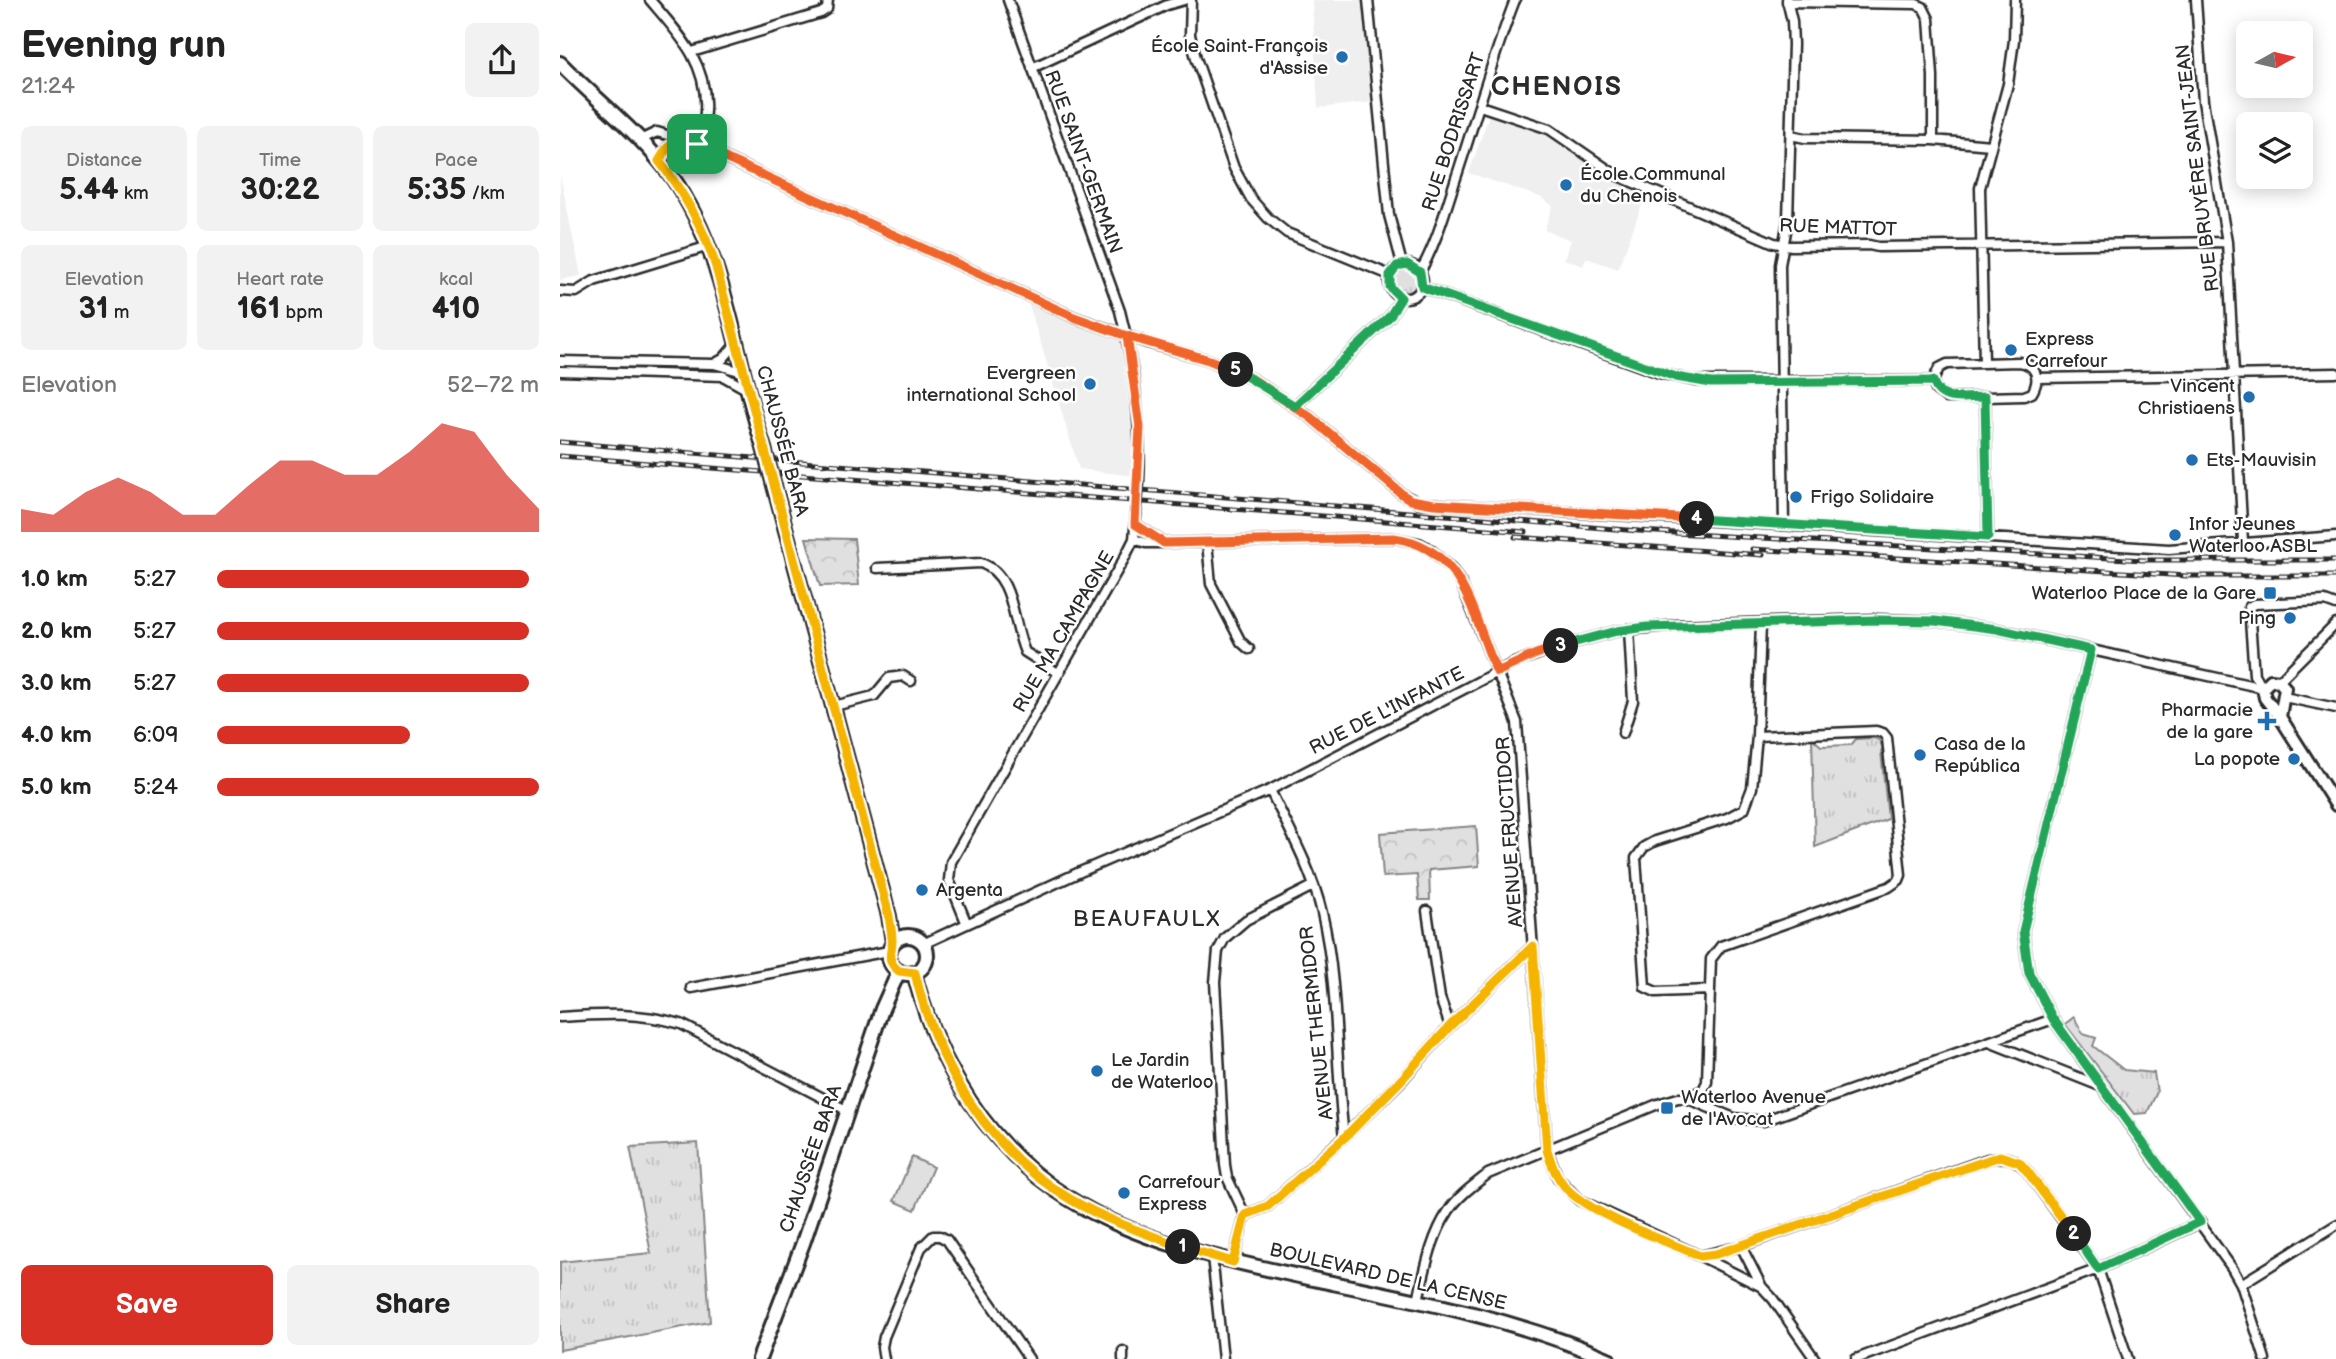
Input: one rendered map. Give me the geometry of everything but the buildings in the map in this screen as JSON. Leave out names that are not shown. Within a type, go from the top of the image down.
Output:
[{"type":"main road","name":"CHAUSSÉE BARA","points":[[560,63],[659,161],[686,200],[709,246],[889,916],[891,947]]},
{"type":"main road","name":"CHAUSSÉE BARA","points":[[889,916],[905,936]]},
{"type":"main road","points":[[905,936],[918,939],[923,944],[926,950],[925,964],[915,973],[899,971],[891,963],[891,947],[905,936]]},
{"type":"main road","name":"CHAUSSÉE BARA","points":[[759,1359],[799,1255],[882,1009],[899,971]]},
{"type":"main road","name":"BOULEVARD DE LA CENSE","points":[[915,973],[932,1029],[946,1061],[965,1096],[994,1134],[1016,1157],[1060,1192],[1099,1214],[1128,1227],[1233,1262],[1418,1300],[1539,1333],[1608,1359]]},
{"type":"street","points":[[650,0],[692,52],[704,91],[705,113],[697,144]]},
{"type":"street","name":"RUE SAINT-GERMAIN","points":[[1008,0],[1094,236],[1127,336]]},
{"type":"street","points":[[1032,68],[1167,5],[1184,0]]},
{"type":"street","points":[[1191,0],[1190,35],[1196,58],[1234,168],[1251,199],[1287,233],[1390,275]]},
{"type":"street","points":[[1368,0],[1389,215],[1402,264]]},
{"type":"street","name":"RUE BODRISSART","points":[[1420,272],[1445,211],[1514,0]]},
{"type":"street","points":[[1984,363],[1980,188],[2008,84],[2014,40],[2015,0]]},
{"type":"street","name":"RUE BRUYÈRE SAINT-JEAN","points":[[2196,0],[2203,102],[2227,242],[2243,542]]},
{"type":"street","points":[[1784,525],[1780,265],[1788,220],[1793,44],[1787,1],[1916,4],[1923,7],[1929,19],[1933,76],[1933,140]]},
{"type":"street","points":[[692,52],[821,13],[827,4]]},
{"type":"street","name":"RUE MATTOT","points":[[1480,106],[1549,129],[1616,175],[1782,245],[1878,247],[2227,242]]},
{"type":"street","points":[[640,140],[657,132],[697,144],[1074,317],[1228,366],[1295,406],[1403,495],[1420,503],[2169,549],[2336,536]]},
{"type":"street","points":[[1791,135],[1805,138],[1933,140],[1991,145]]},
{"type":"street","points":[[659,161],[667,148],[680,138]]},
{"type":"street","points":[[560,291],[576,292],[594,281],[709,246]]},
{"type":"street","points":[[1295,406],[1390,316],[1401,298],[1415,295],[1422,287],[1420,272],[1412,265],[1402,264],[1392,270],[1390,275],[1390,287],[1401,298]]},
{"type":"street","points":[[1422,287],[1676,377],[1711,383],[1933,381]]},
{"type":"street","name":"RUE MA CAMPAGNE","points":[[966,922],[949,880],[951,862],[1134,539],[1140,427],[1127,336]]},
{"type":"street","points":[[714,364],[723,359],[736,344]]},
{"type":"street","points":[[560,361],[714,364],[743,372]]},
{"type":"street","points":[[2027,363],[2035,369],[2037,378],[2032,393],[2024,396],[1947,398],[1936,390],[1933,381],[1939,368],[1947,364],[2027,363]]},
{"type":"street","points":[[560,372],[723,376],[748,390]]},
{"type":"street","points":[[2037,378],[2336,373]]},
{"type":"street","points":[[1985,397],[1988,537]]},
{"type":"street","points":[[1136,520],[1164,543]]},
{"type":"street","name":"AVENUE FRUCTIDOR","points":[[1134,539],[1146,543],[1164,543],[1394,538],[1419,543],[1439,556],[1461,583],[1513,708],[1521,750],[1547,1150],[1558,1178],[1579,1200],[1762,1287]]},
{"type":"street","points":[[1207,542],[1211,584],[1241,642],[1249,649]]},
{"type":"street","points":[[877,568],[981,563],[993,568],[999,572],[1005,584],[1025,652],[1058,673]]},
{"type":"street","points":[[2336,606],[2325,601],[2254,604],[2249,607],[2254,675],[2263,688],[2264,698],[2280,717],[2336,805]]},
{"type":"street","name":"RUE DE L'INFANTE","points":[[923,944],[966,922],[1270,790],[1536,654],[1582,639],[1629,629],[1760,623],[1935,621],[1997,629],[2263,688]]},
{"type":"street","points":[[1710,990],[1656,992],[1645,986],[1636,858],[1644,847],[1655,841],[1727,817],[1744,808],[1752,794],[1757,736],[1760,623]]},
{"type":"street","points":[[2279,681],[2336,624]]},
{"type":"street","points":[[1623,733],[1633,701],[1629,629]]},
{"type":"street","points":[[2091,650],[2023,931],[2029,973],[2053,1019],[2200,1222],[2241,1284],[2265,1359]]},
{"type":"street","points":[[834,706],[874,696],[892,677],[903,676],[911,681]]},
{"type":"street","points":[[2263,688],[2272,680],[2279,681],[2285,688],[2280,717]]},
{"type":"street","points":[[2268,701],[2277,702],[2284,697],[2336,708]]},
{"type":"street","points":[[1418,1300],[1435,1237],[1448,1211],[1467,1190],[1488,1174],[1668,1100],[1686,1098],[1703,1090],[1707,1083],[1711,959],[1721,946],[1889,887],[1895,884],[1901,875],[1887,738],[1883,733],[1757,736]]},
{"type":"street","name":"AVENUE THERMIDOR","points":[[1270,790],[1313,886],[1321,912],[1330,960],[1345,1137]]},
{"type":"street","points":[[1233,1262],[1245,1215],[1227,1177],[1225,1165],[1215,982],[1217,958],[1225,939],[1246,920],[1313,886]]},
{"type":"street","points":[[1427,911],[1440,998],[1450,1026]]},
{"type":"street","points":[[1245,1215],[1268,1206],[1345,1137],[1450,1026],[1533,946]]},
{"type":"street","points":[[691,988],[891,947]]},
{"type":"street","points":[[560,1017],[631,1014],[652,1016],[681,1024],[848,1111]]},
{"type":"street","points":[[1686,1098],[1745,1121],[1770,1120],[2053,1019]]},
{"type":"street","points":[[1989,1042],[2101,1086]]},
{"type":"street","points":[[1703,1090],[1708,1107]]},
{"type":"street","points":[[1700,1256],[1741,1246],[2000,1156],[2019,1162],[2027,1171],[2098,1269],[2128,1359]]},
{"type":"street","points":[[1856,1359],[2098,1269],[2200,1222]]},
{"type":"street","points":[[2241,1284],[2336,1224]]},
{"type":"street","points":[[884,1359],[884,1337],[921,1248],[933,1236],[940,1236],[947,1240],[1029,1359]]},
{"type":"street","name":"AVENUE FRUCTIDOR","points":[[1741,1246],[1762,1287],[1815,1359]]},
{"type":"street","points":[[1212,1256],[1223,1359]]},
{"type":"shaded area","name":"École Saint-François d'Assise","points":[[1312,0],[1363,0],[1373,102],[1318,108]]},
{"type":"shaded area","name":"École Communal du Chenois","points":[[1489,115],[1541,132],[1605,176],[1646,194],[1618,269],[1586,258],[1583,266],[1564,259],[1571,240],[1544,230],[1553,206],[1540,197],[1469,173]]},
{"type":"shaded area","points":[[560,175],[581,276],[560,280]]},
{"type":"shaded area","name":"Evergreen international School","points":[[1029,305],[1120,341],[1133,427],[1134,476],[1079,469]]},
{"type":"green space","points":[[1406,268],[1415,272],[1419,281],[1415,290],[1406,294],[1397,290],[1393,281],[1397,272]]},
{"type":"green space","points":[[806,538],[854,539],[859,585],[820,586]]},
{"type":"green space","points":[[1812,738],[1821,746],[1851,745],[1856,739],[1879,740],[1883,748],[1881,751],[1888,819],[1815,847]]},
{"type":"green space","points":[[1476,826],[1479,866],[1429,870],[1430,900],[1419,900],[1417,875],[1383,877],[1380,833]]},
{"type":"green space","points":[[2074,1017],[2083,1034],[2096,1038],[2093,1046],[2124,1070],[2154,1073],[2157,1092],[2147,1113],[2134,1114],[2065,1024]]},
{"type":"green space","points":[[698,1143],[710,1322],[560,1350],[560,1262],[651,1253],[630,1147]]},
{"type":"green space","points":[[912,1157],[933,1167],[915,1210],[894,1201]]},
{"type":"railway","points":[[560,442],[1639,531],[2144,560],[2336,560]]},
{"type":"railway","points":[[560,456],[1526,532]]},
{"type":"railway","points":[[1515,537],[1763,555]]},
{"type":"railway","points":[[1752,549],[2187,576],[2336,576]]},
{"type":"place","name":"École Saint-François d'Assise","points":[[1342,57]]},
{"type":"place","name":"École Communal du Chenois","points":[[1566,185]]},
{"type":"place","name":"Express Carrefour","points":[[2011,350]]},
{"type":"place","name":"Evergreen international School","points":[[1090,384]]},
{"type":"place","name":"Vincent Christiaens","points":[[2249,397]]},
{"type":"place","name":"Ets-Mauvisin","points":[[2192,460]]},
{"type":"place","name":"Frigo Solidaire","points":[[1796,497]]},
{"type":"place","name":"Infor Jeunes Waterloo ASBL","points":[[2175,535]]},
{"type":"place","name":"Waterloo Place de la Gare","points":[[2270,593]]},
{"type":"place","name":"Ping","points":[[2290,618]]},
{"type":"place","name":"Pharmacie de la gare","points":[[2267,721]]},
{"type":"place","name":"Casa de la República","points":[[1920,755]]},
{"type":"place","name":"La popote","points":[[2294,759]]},
{"type":"place","name":"Argenta","points":[[922,890]]},
{"type":"place","name":"Le Jardin de Waterloo","points":[[1097,1071]]},
{"type":"place","name":"Waterloo Avenue de l'Avocat","points":[[1667,1108]]},
{"type":"place","name":"Carrefour Express","points":[[1124,1193]]},
{"type":"district","name":"CHENOIS","points":[[1557,87]]},
{"type":"district","name":"BEAUFAULX","points":[[1147,919]]},
{"type":"route","points":[[697,144],[680,138],[667,148],[659,161],[701,226],[716,267],[889,916],[893,943],[889,957],[894,968],[904,973],[915,973],[932,1029],[965,1096],[994,1134],[1042,1180],[1069,1199],[1128,1227],[1233,1262],[1245,1215],[1268,1206],[1345,1137],[1450,1026],[1533,946],[1547,1150],[1558,1178],[1566,1189],[1593,1209],[1700,1256],[1741,1246],[2000,1156],[2019,1162],[2027,1171],[2098,1269],[2200,1222],[2053,1019],[2029,973],[2023,931],[2091,650],[1997,629],[1935,621],[1677,625],[1617,631],[1582,639],[1536,654],[1497,672],[1461,583],[1439,556],[1419,543],[1394,538],[1164,543],[1135,524],[1140,427],[1129,360],[1127,336],[1148,343],[1228,366],[1254,380],[1310,417],[1403,495],[1420,503],[1434,504],[1988,537],[1985,397],[1947,398],[1940,395],[1933,381],[1711,383],[1676,377],[1422,287],[1422,276],[1417,268],[1402,264],[1392,270],[1390,275],[1390,287],[1401,298],[1390,316],[1295,406],[1254,380],[1228,366],[1209,360],[1148,343],[1074,317],[697,144]]}]
